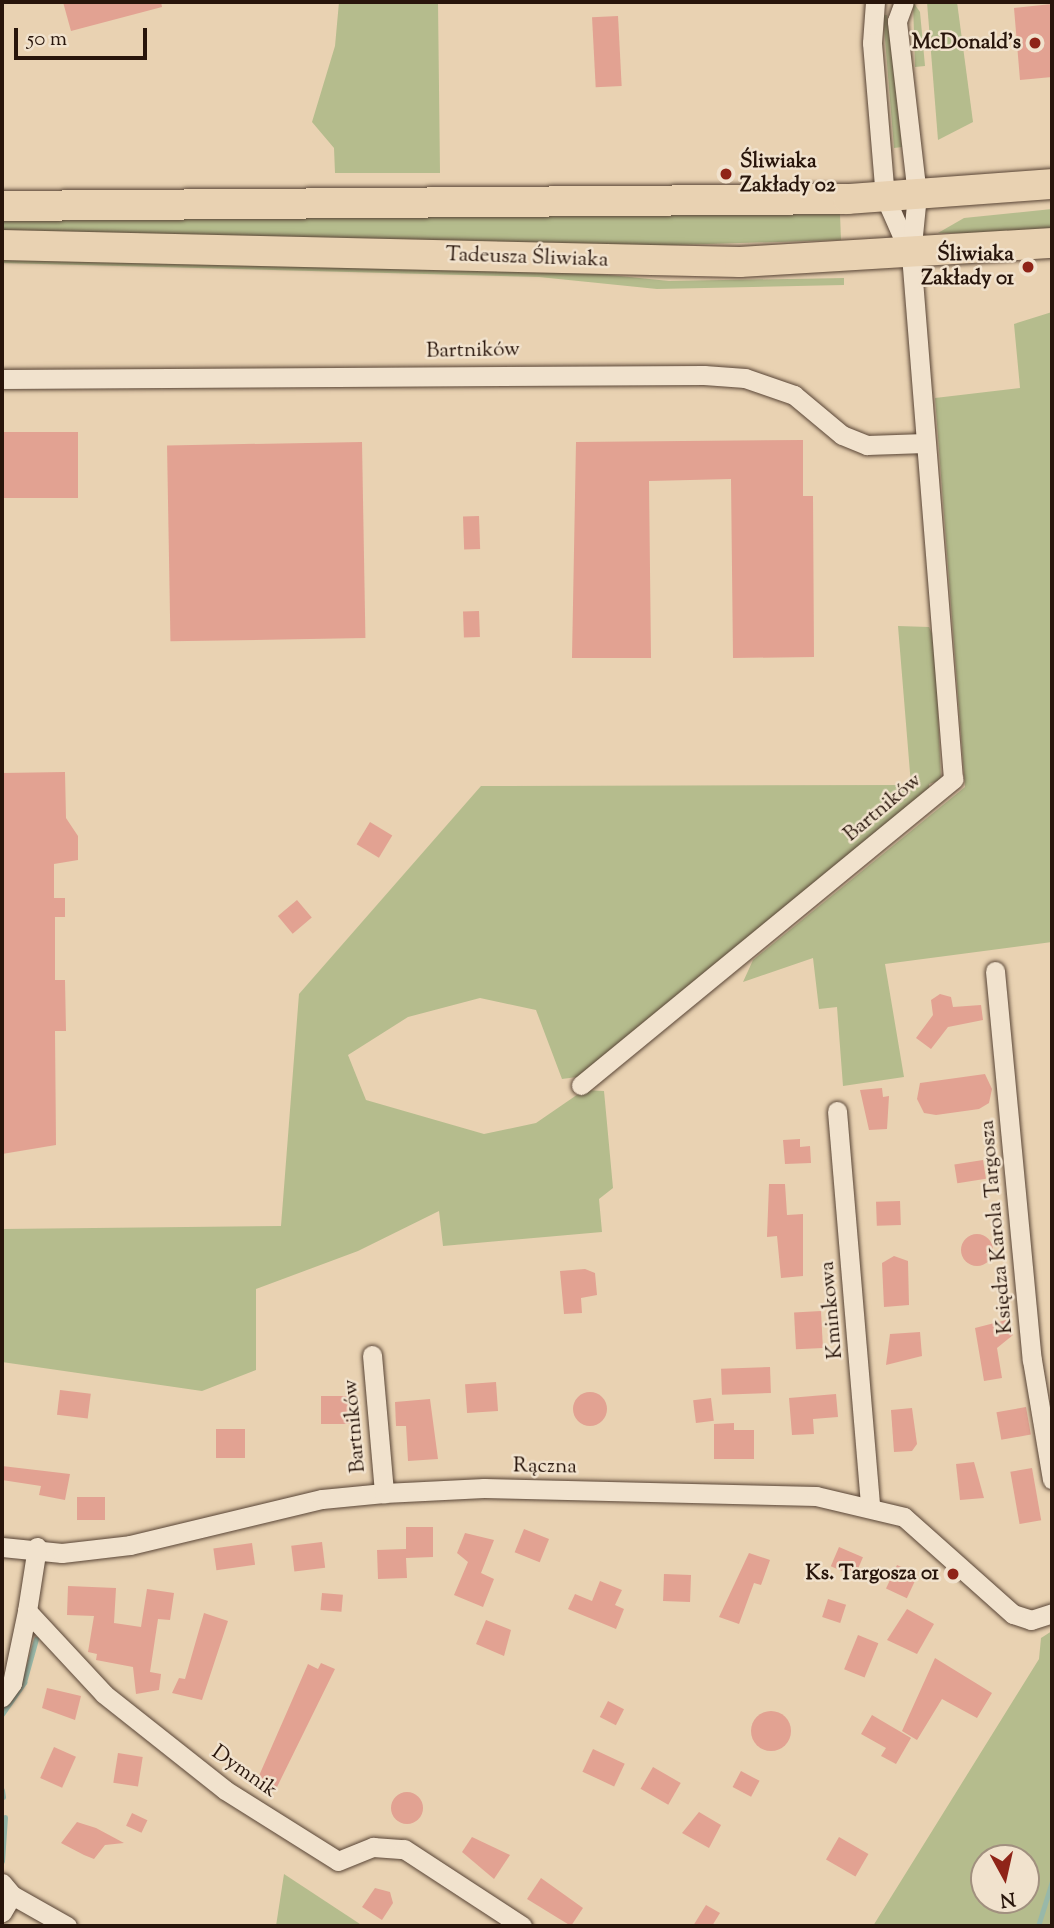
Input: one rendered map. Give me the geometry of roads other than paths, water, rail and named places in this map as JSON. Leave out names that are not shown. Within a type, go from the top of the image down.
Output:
[{"type":"main road","points":[[2,206],[885,197],[1052,184]]},
{"type":"main road","name":"Tadeusza Śliwiaka","points":[[2,244],[664,262],[911,255],[1052,243]]},
{"type":"street","points":[[875,2],[872,43],[885,197],[911,255]]},
{"type":"street","points":[[904,2],[897,22],[917,195],[911,255]]},
{"type":"street","name":"Bartników","points":[[581,1085],[953,779],[911,255]]},
{"type":"street","name":"Bartników","points":[[2,379],[704,375],[745,378],[794,395],[834,429],[867,445],[925,443]]},
{"type":"street","name":"Księdza Karola Targosza","points":[[995,971],[1032,1360],[1052,1479]]},
{"type":"street","name":"Kminkowa","points":[[838,1111],[870,1506]]},
{"type":"street","name":"Bartników","points":[[372,1356],[384,1493]]},
{"type":"street","name":"Rączna","points":[[2,1547],[37,1547],[62,1552],[130,1545],[322,1499],[384,1493],[484,1488],[816,1496],[870,1506],[919,1526],[1013,1614],[1031,1620],[1052,1613]]},
{"type":"street","points":[[2,1697],[12,1683],[37,1547]]},
{"type":"street","name":"Dymnik","points":[[27,1611],[104,1694],[225,1790],[338,1861],[373,1847],[404,1849],[522,1926]]},
{"type":"street","points":[[5,1897],[67,1926]]},
{"type":"waterway","points":[[2,1714],[24,1682],[36,1639]]},
{"type":"waterway","points":[[2,1790],[3,1797]]},
{"type":"waterway","points":[[2,1861],[5,1817]]},
{"type":"waterway","points":[[1038,1926],[1052,1881]]},
{"type":"place","name":"McDonald's","points":[[1035,43]]},
{"type":"place","name":"Śliwiaka Zakłady 02","points":[[726,174]]},
{"type":"place","name":"Śliwiaka Zakłady 01","points":[[1028,267]]},
{"type":"place","name":"Ks. Targosza 01","points":[[953,1574]]}]
